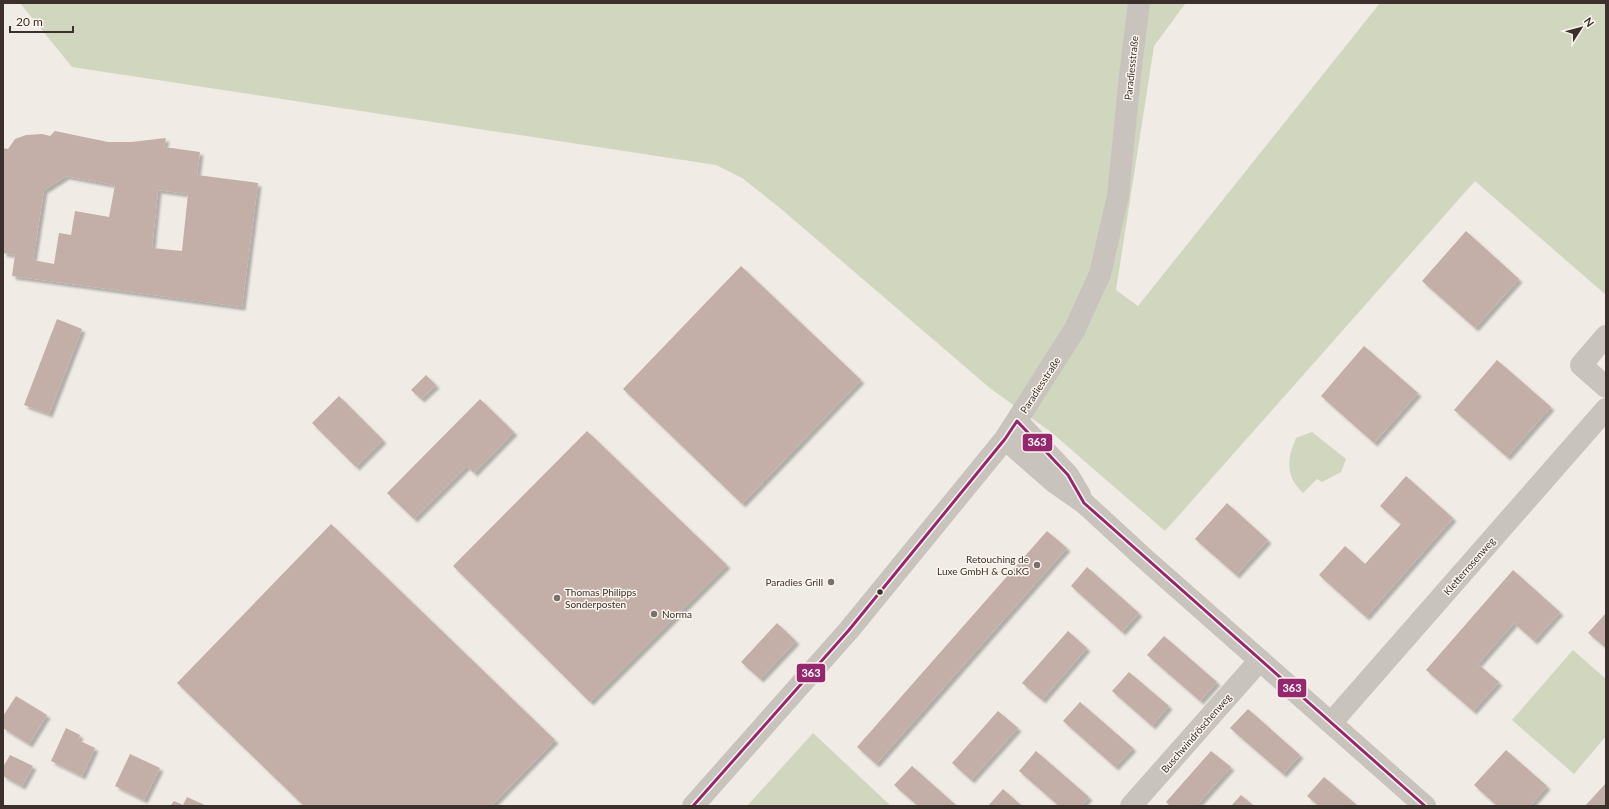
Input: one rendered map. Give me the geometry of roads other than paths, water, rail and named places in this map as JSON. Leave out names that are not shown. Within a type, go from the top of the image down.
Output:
[{"type":"street","name":"Paradiesstraße","points":[[693,806],[848,630],[1005,439],[1075,329],[1100,274],[1118,196],[1130,75],[1140,3]]},
{"type":"street","points":[[1606,336],[1581,365],[1606,387]]},
{"type":"street","name":"Kletterrosenweg","points":[[1331,723],[1606,409]]},
{"type":"street","points":[[1017,421],[1068,475],[1084,503]]},
{"type":"street","points":[[1005,439],[1054,482],[1084,503],[1421,805]]},
{"type":"street","name":"Buschwindröschenweg","points":[[1131,806],[1260,660]]},
{"type":"place","name":"Retouching de Luxe GmbH & Co.KG","points":[[1037,565]]},
{"type":"place","name":"Paradies Grill","points":[[831,582]]},
{"type":"place","name":"Thomas Philipps Sonderposten","points":[[557,598]]},
{"type":"place","name":"Norma","points":[[654,614]]}]
